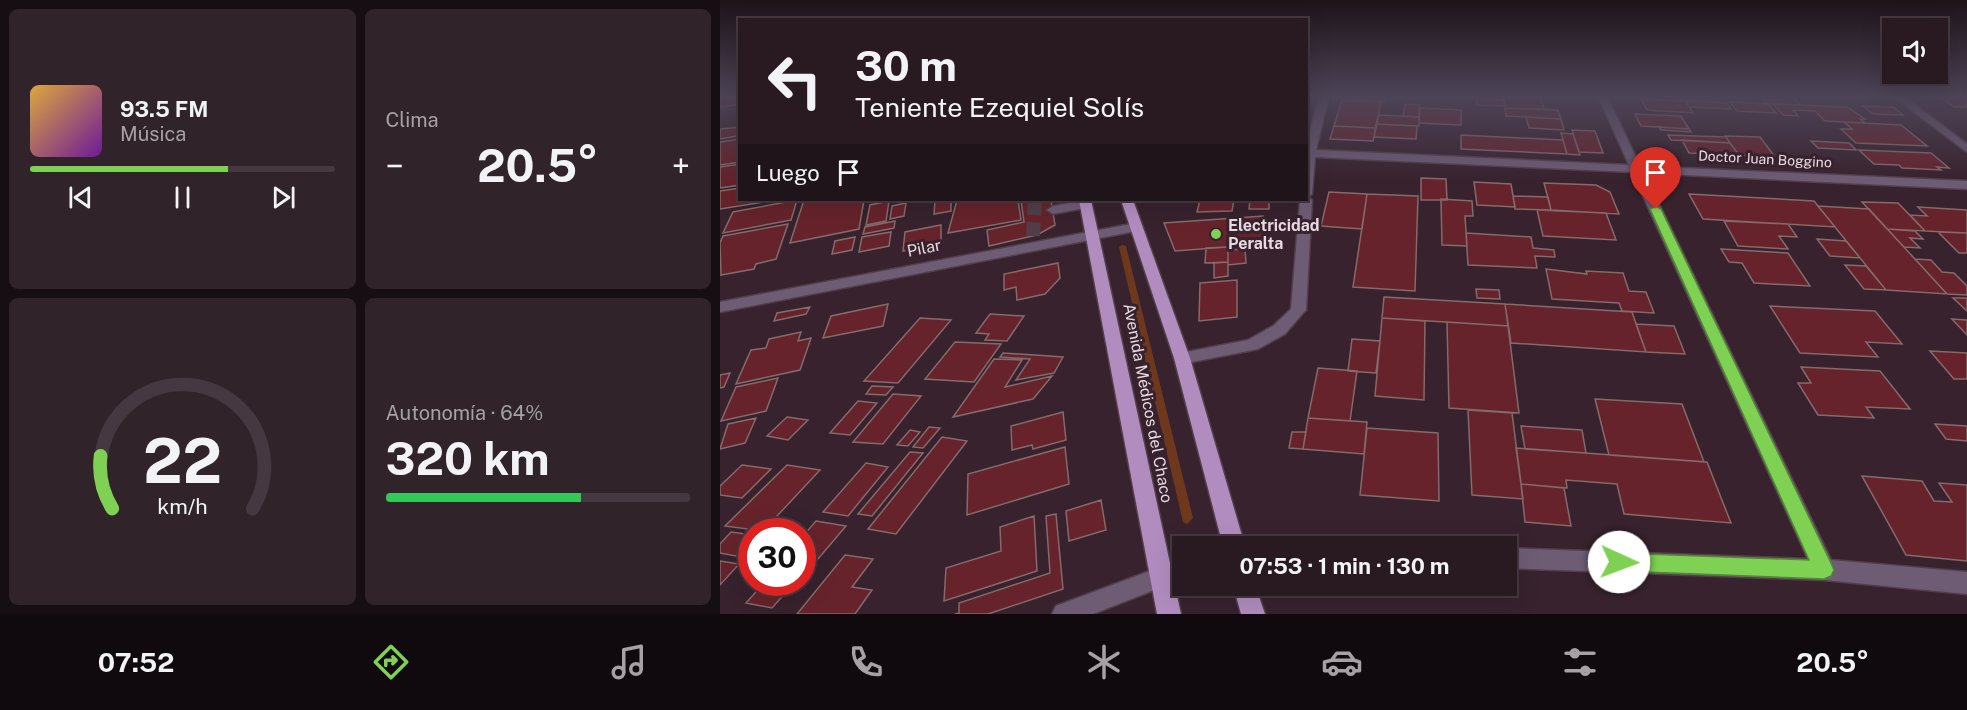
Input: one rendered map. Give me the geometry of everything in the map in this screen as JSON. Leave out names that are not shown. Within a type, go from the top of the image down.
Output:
[{"type":"main road","name":"Avenida Médicos del Chaco","points":[[1128,201],[1182,358],[1231,536]]},
{"type":"main road","name":"Avenida Médicos del Chaco","points":[[1086,202],[1169,614]]},
{"type":"main road","points":[[1248,596],[1253,614]]},
{"type":"street","points":[[1308,174],[1317,125]]},
{"type":"street","points":[[1616,125],[1824,570]]},
{"type":"street","points":[[1935,125],[1967,149]]},
{"type":"street","name":"Doctor Juan Boggino","points":[[1310,153],[1636,167],[1967,185]]},
{"type":"street","points":[[1182,358],[1252,345],[1279,330],[1298,310],[1306,201]]},
{"type":"street","points":[[1053,210],[1086,202]]},
{"type":"street","name":"Pilar","points":[[720,308],[1034,241],[1136,226]]},
{"type":"street","points":[[1517,558],[1824,570],[1967,583]]},
{"type":"street","points":[[1064,614],[1172,573]]},
{"type":"shaded area","points":[[1126,246],[1193,518],[1187,524],[1183,522],[1119,247]]},
{"type":"building","points":[[1334,125],[1377,125],[1376,128]]},
{"type":"building","points":[[1376,125],[1417,126],[1416,139],[1374,137]]},
{"type":"building","points":[[1528,125],[1563,125],[1564,130],[1529,128]]},
{"type":"building","points":[[1686,125],[1689,129],[1641,126]]},
{"type":"building","points":[[1847,125],[1901,125],[1927,146],[1856,143],[1841,129],[1852,129]]},
{"type":"building","points":[[1334,126],[1376,128],[1373,141],[1330,139]]},
{"type":"building","points":[[738,127],[738,133],[737,136],[720,139],[720,129]]},
{"type":"building","points":[[1659,127],[1689,129],[1691,132],[1661,130]]},
{"type":"building","points":[[1572,130],[1595,131],[1603,153],[1579,152]]},
{"type":"building","points":[[1561,133],[1573,134],[1580,155],[1567,154]]},
{"type":"building","points":[[1461,135],[1563,140],[1567,154],[1461,149]]},
{"type":"building","points":[[1668,135],[1726,137],[1730,143],[1671,140]]},
{"type":"building","points":[[1725,136],[1760,137],[1775,157],[1739,155]]},
{"type":"building","points":[[738,139],[738,162],[720,165],[720,142]]},
{"type":"building","points":[[1682,140],[1730,143],[1739,155],[1689,153]]},
{"type":"building","points":[[1811,141],[1849,143],[1856,150],[1818,148]]},
{"type":"building","points":[[1859,150],[1931,153],[1949,168],[1937,167],[1941,170],[1902,168],[1899,165],[1874,164]]},
{"type":"building","points":[[738,164],[738,185],[720,188],[720,167]]},
{"type":"building","points":[[1421,178],[1446,179],[1447,200],[1421,200]]},
{"type":"building","points":[[1474,182],[1511,184],[1515,207],[1477,205]]},
{"type":"building","points":[[1544,183],[1596,185],[1610,192],[1619,214],[1551,210]]},
{"type":"building","points":[[738,188],[738,201],[771,201],[720,209],[720,191]]},
{"type":"building","points":[[1329,192],[1367,194],[1362,229],[1321,226]]},
{"type":"building","points":[[1367,194],[1418,196],[1415,291],[1353,287]]},
{"type":"building","points":[[1689,194],[1814,201],[1835,227],[1703,219]]},
{"type":"building","points":[[1513,196],[1548,197],[1551,210],[1515,209]]},
{"type":"building","points":[[1441,199],[1472,201],[1473,216],[1465,216],[1467,246],[1442,245]]},
{"type":"building","points":[[797,201],[791,220],[723,233],[733,212]]},
{"type":"building","points":[[804,201],[864,201],[859,229],[790,243]]},
{"type":"building","points":[[889,201],[886,221],[866,225],[870,205]]},
{"type":"building","points":[[935,201],[951,201],[951,211],[934,214]]},
{"type":"building","points":[[957,201],[1018,201],[1021,220],[948,233]]},
{"type":"building","points":[[1021,201],[1051,201],[1055,225],[1037,235],[989,246],[987,230],[1024,222]]},
{"type":"building","points":[[1200,201],[1234,201],[1232,211],[1197,212]]},
{"type":"building","points":[[1250,201],[1269,201],[1269,209],[1249,209]]},
{"type":"building","points":[[1862,202],[1898,203],[1925,231],[1887,229]]},
{"type":"building","points":[[906,203],[904,216],[890,219],[892,206]]},
{"type":"building","points":[[1818,206],[1869,209],[1947,294],[1886,290]]},
{"type":"building","points":[[1918,207],[1967,210],[1967,233],[1925,231],[1910,215],[1927,216]]},
{"type":"building","points":[[1537,210],[1606,213],[1616,240],[1543,236]]},
{"type":"building","name":"Electricidad Peralta","points":[[1263,216],[1266,244],[1175,251],[1164,223]]},
{"type":"building","points":[[895,221],[894,228],[863,234],[865,227]]},
{"type":"building","points":[[1724,221],[1788,224],[1797,237],[1779,236],[1788,249],[1738,246]]},
{"type":"building","points":[[788,224],[776,259],[756,264],[754,269],[721,275],[720,243],[723,236]]},
{"type":"building","points":[[941,225],[941,244],[903,251],[905,232]]},
{"type":"building","points":[[1887,229],[1915,231],[1923,239],[1910,238],[1920,248],[1904,247]]},
{"type":"building","points":[[891,232],[889,246],[859,252],[862,237]]},
{"type":"building","points":[[1938,232],[1967,233],[1967,253],[1959,253]]},
{"type":"building","points":[[1466,233],[1531,237],[1533,248],[1554,250],[1555,257],[1535,256],[1537,268],[1468,265]]},
{"type":"building","points":[[855,237],[852,250],[832,254],[835,241]]},
{"type":"building","points":[[1817,239],[1846,241],[1860,258],[1830,256]]},
{"type":"building","points":[[1228,247],[1228,262],[1205,263],[1206,248]]},
{"type":"building","points":[[1245,249],[1246,263],[1228,265],[1228,250]]},
{"type":"building","points":[[1721,249],[1788,253],[1810,286],[1754,283],[1742,263],[1729,262]]},
{"type":"building","points":[[1915,259],[1931,260],[1942,272],[1954,273],[1967,286],[1967,295],[1947,294]]},
{"type":"building","points":[[1228,262],[1228,276],[1214,278],[1214,263]]},
{"type":"building","points":[[1058,263],[1060,278],[1045,294],[1017,300],[1016,287],[1004,290],[1004,274]]},
{"type":"building","points":[[1845,265],[1866,266],[1886,290],[1864,289]]},
{"type":"building","points":[[1546,269],[1587,274],[1586,271],[1623,273],[1629,291],[1646,292],[1654,313],[1622,311],[1619,303],[1552,299]]},
{"type":"building","points":[[1237,280],[1237,317],[1199,321],[1200,283]]},
{"type":"building","points":[[1476,289],[1499,290],[1500,299],[1477,298]]},
{"type":"building","points":[[1384,297],[1505,304],[1508,326],[1382,318]]},
{"type":"building","points":[[1953,298],[1967,298],[1967,311]]},
{"type":"building","points":[[888,304],[883,326],[823,338],[831,316]]},
{"type":"building","points":[[1505,304],[1632,312],[1646,352],[1511,343]]},
{"type":"building","points":[[1770,306],[1875,311],[1902,344],[1866,342],[1878,357],[1800,353]]},
{"type":"building","points":[[810,307],[806,314],[774,321],[777,313]]},
{"type":"building","points":[[990,314],[1024,316],[1007,341],[985,340],[989,334],[976,333]]},
{"type":"building","points":[[920,318],[951,320],[898,383],[864,381]]},
{"type":"building","points":[[1382,318],[1425,321],[1424,400],[1375,396]]},
{"type":"building","points":[[1952,319],[1967,320],[1967,335]]},
{"type":"building","points":[[1447,322],[1508,326],[1519,413],[1449,408]]},
{"type":"building","points":[[1636,324],[1674,326],[1685,354],[1646,352]]},
{"type":"building","points":[[801,332],[798,341],[811,338],[800,370],[736,384],[751,350],[766,348],[769,339]]},
{"type":"building","points":[[1352,339],[1380,341],[1376,373],[1348,371]]},
{"type":"building","points":[[955,342],[1001,344],[974,382],[925,379]]},
{"type":"building","points":[[1930,351],[1967,353],[1967,379],[1954,379]]},
{"type":"building","points":[[1003,353],[1063,357],[1054,373],[1016,380],[1030,359],[1000,357]]},
{"type":"building","points":[[994,359],[1022,360],[1005,387],[1052,376],[1033,399],[953,417]]},
{"type":"building","points":[[1801,367],[1880,371],[1910,409],[1866,407],[1874,418],[1818,415],[1798,383],[1811,383]]},
{"type":"building","points":[[1318,368],[1357,371],[1350,421],[1308,418]]},
{"type":"building","points":[[730,373],[724,387],[720,388],[720,375]]},
{"type":"building","points":[[778,378],[766,411],[721,421],[736,387]]},
{"type":"building","points":[[872,386],[893,387],[886,395],[866,394]]},
{"type":"building","points":[[893,394],[921,396],[883,444],[853,442]]},
{"type":"building","points":[[1595,399],[1682,404],[1704,462],[1609,455]]},
{"type":"building","points":[[858,401],[877,403],[850,435],[830,433]]},
{"type":"building","points":[[1468,410],[1512,413],[1523,499],[1472,495]]},
{"type":"building","points":[[1063,412],[1066,440],[1033,449],[1032,445],[1012,450],[1011,426]]},
{"type":"building","points":[[787,417],[808,420],[788,440],[767,436]]},
{"type":"building","points":[[756,418],[745,443],[720,449],[728,424]]},
{"type":"building","points":[[1308,418],[1367,422],[1364,454],[1303,449]]},
{"type":"building","points":[[1935,424],[1967,426],[1967,441],[1946,439]]},
{"type":"building","points":[[1521,426],[1582,430],[1586,453],[1525,449]]},
{"type":"building","points":[[929,427],[940,428],[923,448],[913,447]]},
{"type":"building","points":[[1367,428],[1438,433],[1439,501],[1360,495]]},
{"type":"building","points":[[910,430],[920,432],[908,446],[897,445]]},
{"type":"building","points":[[1292,432],[1306,432],[1303,449],[1289,448]]},
{"type":"building","points":[[942,437],[967,441],[896,534],[868,529]]},
{"type":"building","points":[[1065,447],[1069,484],[967,515],[968,474]]},
{"type":"building","points":[[1516,448],[1707,462],[1731,523],[1624,514],[1617,484],[1566,480],[1567,488],[1521,484]]},
{"type":"building","points":[[910,452],[923,453],[872,516],[858,514]]},
{"type":"building","points":[[866,463],[888,467],[848,516],[823,512]]},
{"type":"building","points":[[742,465],[771,469],[742,498],[720,495],[720,486]]},
{"type":"building","points":[[787,465],[820,470],[775,518],[738,518],[738,528],[725,526]]},
{"type":"building","points":[[1862,476],[1922,481],[1934,501],[1952,502],[1939,483],[1967,485],[1967,561],[1906,555]]},
{"type":"building","points":[[1521,484],[1564,488],[1571,526],[1525,522]]},
{"type":"building","points":[[1101,500],[1106,530],[1069,541],[1066,511]]},
{"type":"building","points":[[1056,514],[1063,589],[988,614],[955,614],[959,613],[959,603],[1050,573],[1046,516]]},
{"type":"building","points":[[1034,516],[1037,571],[944,601],[946,568],[1001,551],[1000,527]]},
{"type":"building","points":[[816,521],[846,526],[816,561]]},
{"type":"building","points":[[731,532],[738,533],[738,554],[736,556],[720,553],[720,544]]},
{"type":"building","points":[[845,555],[873,559],[852,587],[872,590],[855,614],[797,614],[812,596],[816,596],[816,591]]},
{"type":"building","points":[[720,561],[738,564],[738,565],[720,585]]},
{"type":"building","points":[[752,596],[783,596],[772,608],[746,603]]},
{"type":"tunnel","points":[[1033,236],[1035,201]]},
{"type":"place","name":"Electricidad Peralta","points":[[1216,234]]},
{"type":"route","points":[[1619,562],[1824,570],[1656,209]]}]
